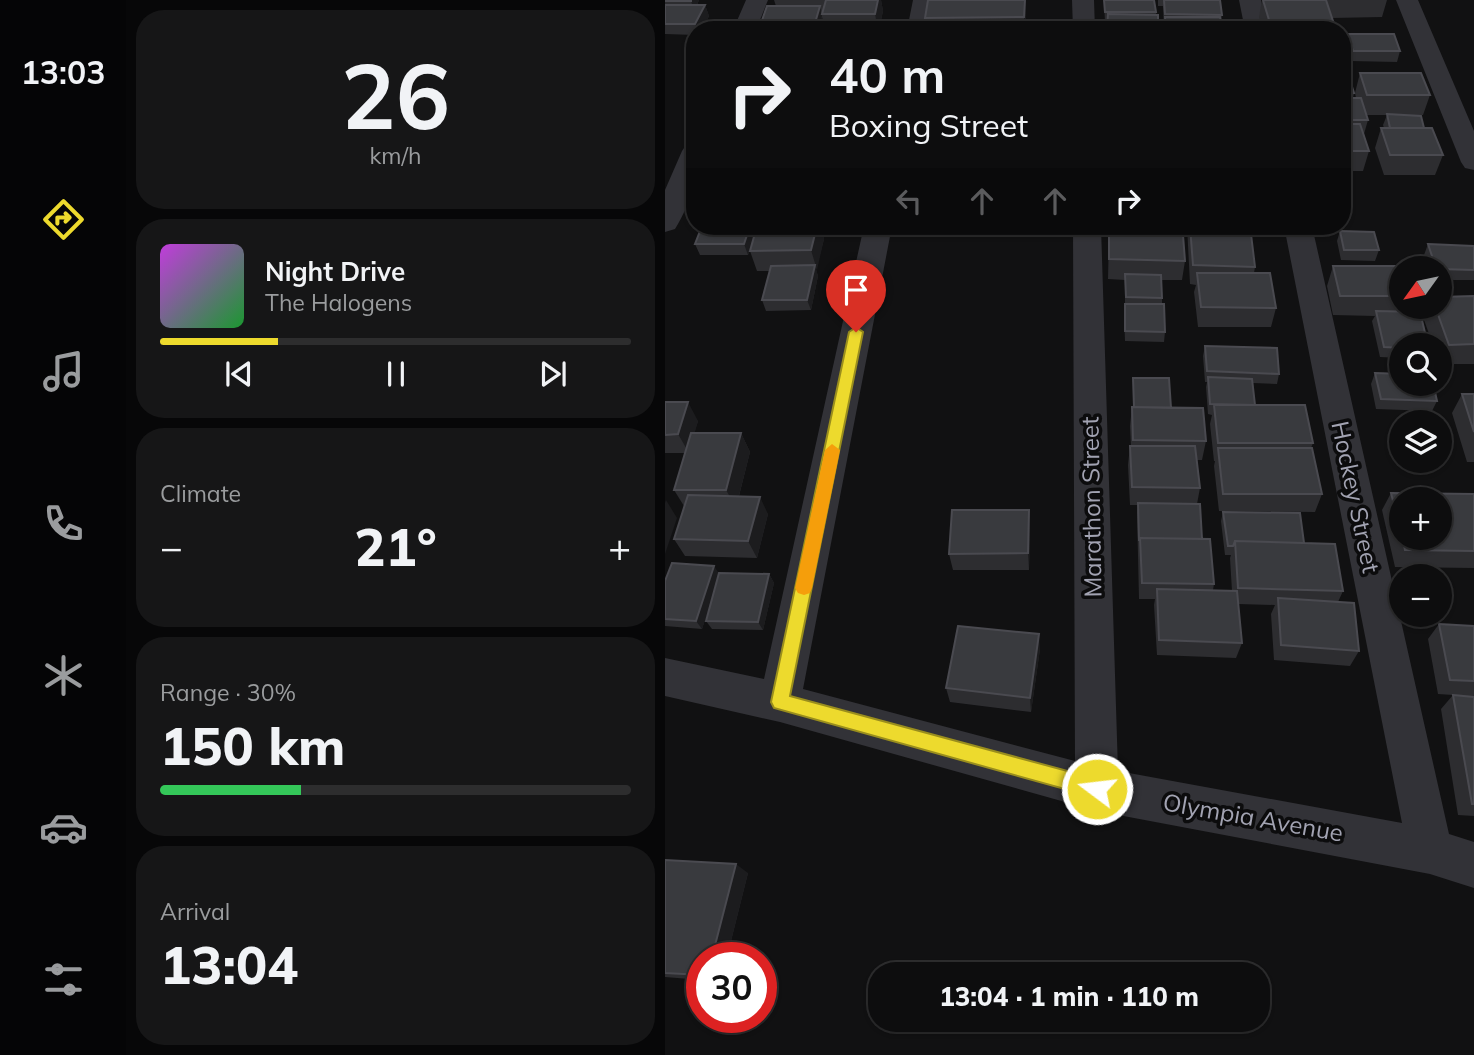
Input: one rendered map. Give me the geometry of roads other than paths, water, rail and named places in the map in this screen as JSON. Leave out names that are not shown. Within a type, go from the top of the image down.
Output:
[{"type":"street","points":[[748,21],[757,0]]},
{"type":"street","points":[[920,21],[924,0]]},
{"type":"street","points":[[1083,0],[1084,21]]},
{"type":"street","points":[[1250,0],[1254,21]]},
{"type":"street","points":[[1407,0],[1474,162]]},
{"type":"street","points":[[665,223],[686,173]]},
{"type":"street","points":[[780,702],[876,235]]},
{"type":"street","name":"Marathon Street","points":[[1087,235],[1097,789]]},
{"type":"street","name":"Hockey Street","points":[[1299,235],[1430,851]]},
{"type":"street","name":"Olympia Avenue","points":[[665,677],[780,702],[1097,789],[1430,851],[1474,866]]}]
